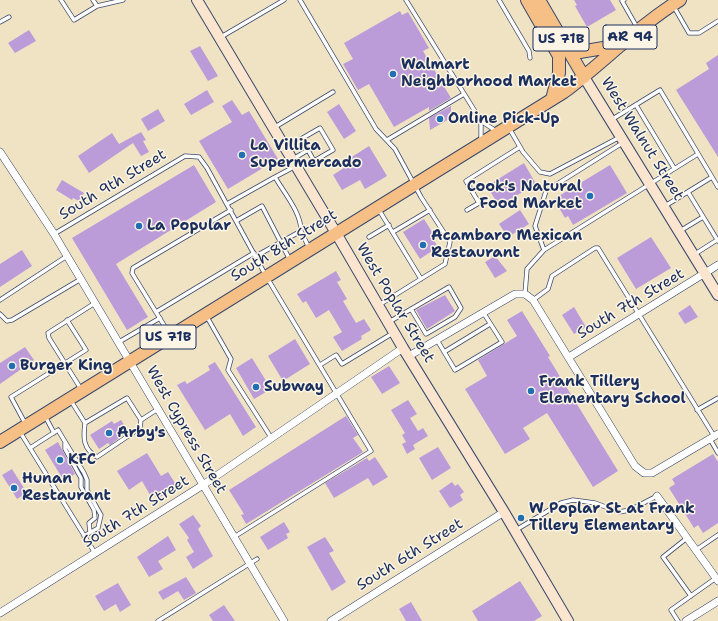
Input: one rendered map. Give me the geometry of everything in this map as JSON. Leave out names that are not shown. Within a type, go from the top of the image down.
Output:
[{"type":"main road","name":"US 71B","points":[[527,0],[559,56],[559,73],[552,99]]},
{"type":"main road","name":"West Walnut Street","points":[[541,1],[584,77]]},
{"type":"main road","name":"AR 94","points":[[584,77],[638,30],[676,2]]},
{"type":"main road","name":"AR 94","points":[[564,43],[580,52],[622,44]]},
{"type":"main road","name":"South 8th Street","points":[[0,442],[336,232],[504,130],[584,77]]},
{"type":"street","name":"West Poplar Street","points":[[197,0],[336,232],[378,306],[504,512],[568,621]]},
{"type":"street","name":"West Walnut Street","points":[[584,77],[665,206],[718,295]]},
{"type":"street","name":"West Cypress Street","points":[[0,152],[54,234],[284,621]]},
{"type":"street","name":"South 7th Street","points":[[569,357],[718,265]]},
{"type":"street","name":"South 7th Street","points":[[0,613],[203,485],[338,394],[354,380],[406,352],[437,340],[515,294],[525,294]]},
{"type":"street","points":[[525,294],[533,300],[635,466],[644,473],[652,473],[714,436]]},
{"type":"street","points":[[657,496],[717,580]]},
{"type":"street","name":"South 6th Street","points":[[331,621],[504,512]]},
{"type":"street","points":[[686,621],[718,601]]},
{"type":"lane","points":[[61,0],[74,20],[97,6],[123,0]]},
{"type":"lane","points":[[93,0],[97,6]]},
{"type":"lane","points":[[220,38],[284,0]]},
{"type":"lane","points":[[300,0],[376,128],[395,149],[450,242],[445,264],[378,306]]},
{"type":"lane","points":[[406,0],[480,121],[481,144]]},
{"type":"lane","points":[[499,0],[529,51],[530,58]]},
{"type":"lane","points":[[624,0],[622,1],[638,30]]},
{"type":"lane","points":[[676,2],[689,32],[699,33],[718,21]]},
{"type":"lane","points":[[0,22],[9,17]]},
{"type":"lane","points":[[611,120],[660,90],[718,187]]},
{"type":"lane","points":[[274,128],[333,92]]},
{"type":"lane","points":[[387,140],[464,94]]},
{"type":"lane","points":[[636,105],[674,168]]},
{"type":"lane","points":[[480,121],[504,130],[540,172],[550,174],[623,139]]},
{"type":"lane","points":[[320,128],[333,150],[314,161],[308,150],[301,139],[320,128]]},
{"type":"lane","points":[[544,250],[535,226],[546,191],[623,139]]},
{"type":"lane","points":[[467,210],[480,203],[466,181],[520,147]]},
{"type":"lane","points":[[234,537],[371,451],[266,276],[227,204],[275,178],[308,150]]},
{"type":"lane","points":[[525,294],[527,269],[544,250],[650,182],[698,154]]},
{"type":"lane","name":"South 9th Street","points":[[54,234],[185,156],[199,157],[207,168],[227,204]]},
{"type":"lane","points":[[665,206],[712,177]]},
{"type":"lane","points":[[275,178],[297,214],[301,223],[301,231],[309,249]]},
{"type":"lane","points":[[688,192],[718,241],[694,255]]},
{"type":"lane","points":[[236,221],[262,206],[282,241],[291,261]]},
{"type":"lane","points":[[378,207],[421,279]]},
{"type":"lane","points":[[170,336],[132,273],[133,268],[231,210]]},
{"type":"lane","points":[[393,232],[430,210]]},
{"type":"lane","points":[[680,231],[703,217]]},
{"type":"lane","points":[[369,237],[389,225]]},
{"type":"lane","points":[[156,312],[254,254],[301,231]]},
{"type":"lane","points":[[533,300],[548,289],[552,276],[598,248],[714,436],[718,453]]},
{"type":"lane","points":[[0,300],[67,256]]},
{"type":"lane","points":[[0,314],[7,321],[12,320],[81,279]]},
{"type":"lane","points":[[388,322],[449,287],[461,308],[455,317],[426,334],[411,309]]},
{"type":"lane","points":[[82,391],[49,338],[48,333],[95,303]]},
{"type":"lane","points":[[437,340],[455,370],[502,342],[483,312]]},
{"type":"lane","points":[[205,314],[231,359],[228,370],[272,438]]},
{"type":"lane","points":[[119,342],[160,318]]},
{"type":"lane","points":[[67,320],[86,350],[11,397],[30,448],[95,553]]},
{"type":"lane","points":[[444,352],[490,324]]},
{"type":"lane","points":[[320,365],[336,355],[342,364],[394,332]]},
{"type":"lane","points":[[70,399],[85,423],[83,438],[85,446],[97,457],[140,428],[141,420],[127,398],[85,423]]},
{"type":"lane","points":[[697,410],[718,398]]},
{"type":"lane","points":[[141,420],[158,409]]},
{"type":"lane","points":[[44,415],[54,433]]},
{"type":"lane","points":[[30,448],[58,430],[84,473],[87,480],[87,490],[101,515],[98,528],[84,536]]},
{"type":"lane","points":[[65,442],[65,449],[81,478],[81,487],[94,510],[95,518],[89,523],[90,532]]},
{"type":"lane","points":[[515,531],[561,504],[573,500],[596,503],[619,512],[630,510],[657,496]]},
{"type":"lane","points":[[696,550],[718,536]]},
{"type":"lane","points":[[687,538],[663,557],[691,596]]},
{"type":"lane","points":[[158,621],[257,559]]},
{"type":"lane","points":[[678,621],[671,610],[717,580]]},
{"type":"building","points":[[574,0],[610,0],[616,10],[587,27],[575,6],[577,5]]},
{"type":"building","name":"Walmart Neighborhood Market","points":[[400,11],[402,15],[408,12],[429,48],[423,51],[451,98],[429,111],[429,107],[394,127],[369,84],[358,90],[343,64],[353,59],[344,43]]},
{"type":"building","points":[[29,30],[36,41],[15,53],[8,43]]},
{"type":"building","points":[[200,46],[218,76],[208,81],[190,51]]},
{"type":"building","points":[[718,55],[718,157],[676,90],[709,69],[706,63]]},
{"type":"building","points":[[207,90],[214,102],[191,115],[184,104]]},
{"type":"building","points":[[232,100],[242,115],[249,111],[278,159],[228,189],[199,141],[232,122],[222,106]]},
{"type":"building","points":[[339,104],[356,131],[344,139],[327,112]]},
{"type":"building","name":"Online Pick-Up","points":[[451,106],[451,118],[430,130],[429,118]]},
{"type":"building","points":[[158,109],[165,121],[148,131],[141,119]]},
{"type":"building","points":[[141,132],[146,140],[143,141],[149,152],[141,156],[133,143],[89,173],[78,156],[112,133],[119,144]]},
{"type":"building","points":[[369,146],[387,176],[365,189],[360,180],[342,190],[333,175],[350,164],[347,160]]},
{"type":"building","points":[[524,163],[536,184],[499,206],[487,186]]},
{"type":"building","points":[[194,165],[216,202],[116,264],[148,317],[127,330],[72,238]]},
{"type":"building","name":"Cook's Natural Food Market","points":[[610,165],[627,193],[573,225],[568,216],[565,218],[554,199]]},
{"type":"building","points":[[62,180],[84,193],[79,201],[73,198],[72,200],[56,190]]},
{"type":"building","points":[[520,210],[529,224],[508,237],[499,224]]},
{"type":"building","points":[[424,219],[434,235],[431,236],[438,247],[420,259],[403,232]]},
{"type":"building","points":[[651,237],[671,268],[636,289],[617,258]]},
{"type":"building","points":[[22,250],[32,266],[0,287],[0,264]]},
{"type":"building","points":[[495,256],[507,271],[495,278],[485,262]]},
{"type":"building","points":[[336,271],[341,280],[337,282],[347,299],[343,301],[356,323],[364,319],[371,330],[361,336],[362,339],[342,351],[333,337],[342,332],[329,310],[316,318],[306,301],[303,303],[297,294]]},
{"type":"building","points":[[445,295],[455,311],[427,329],[416,310]]},
{"type":"building","points":[[690,305],[698,317],[685,324],[678,313]]},
{"type":"building","points":[[574,307],[586,327],[574,334],[562,315]]},
{"type":"building","points":[[522,311],[550,356],[548,357],[618,471],[593,487],[547,413],[523,428],[530,439],[505,454],[465,389],[487,376],[478,360],[517,336],[507,320]]},
{"type":"building","points":[[295,339],[310,364],[283,381],[268,356]]},
{"type":"building","name":"Burger King","points":[[25,347],[34,360],[0,384],[0,363]]},
{"type":"building","points":[[252,358],[271,389],[254,399],[236,368]]},
{"type":"building","points":[[215,362],[256,427],[243,436],[230,414],[205,430],[177,385],[185,381],[187,384],[210,370],[208,366]]},
{"type":"building","points":[[389,366],[400,383],[382,394],[371,377]]},
{"type":"building","points":[[408,400],[417,414],[410,418],[418,431],[423,428],[428,436],[413,445],[415,449],[407,454],[402,444],[406,442],[402,435],[405,433],[391,410]]},
{"type":"building","points":[[346,416],[358,435],[353,438],[363,452],[246,524],[241,515],[244,514],[229,490]]},
{"type":"building","name":"Arby's","points":[[121,420],[128,431],[110,445],[108,443],[99,449],[90,435],[112,421],[114,424]]},
{"type":"building","name":"KFC","points":[[58,442],[75,474],[64,481],[45,450]]},
{"type":"building","points":[[438,447],[451,468],[432,480],[419,458]]},
{"type":"building","points":[[147,453],[161,476],[168,472],[177,486],[157,499],[153,493],[150,495],[142,481],[129,490],[117,471]]},
{"type":"building","points":[[713,454],[718,462],[718,523],[703,533],[698,525],[694,528],[669,488],[675,484],[672,479]]},
{"type":"building","points":[[375,457],[388,477],[373,486],[368,478],[334,498],[325,483],[367,458],[369,461]]},
{"type":"building","points":[[12,469],[27,493],[17,499],[2,475]]},
{"type":"building","points":[[452,482],[455,486],[458,484],[464,492],[460,495],[463,500],[450,508],[439,491]]},
{"type":"building","points":[[193,515],[201,526],[198,529],[213,556],[193,569],[186,557],[194,552],[187,540],[189,538],[179,524]]},
{"type":"building","points":[[284,522],[290,532],[286,534],[288,538],[268,550],[260,537]]},
{"type":"building","points":[[168,536],[176,550],[158,561],[163,569],[149,577],[137,557]]},
{"type":"building","points":[[325,537],[334,551],[329,553],[346,582],[332,591],[307,547]]},
{"type":"building","points":[[186,577],[196,593],[184,600],[178,591],[163,600],[158,592]]},
{"type":"building","points":[[520,581],[542,616],[534,621],[478,621],[472,611]]},
{"type":"building","points":[[118,583],[131,605],[120,612],[116,604],[104,611],[95,596]]},
{"type":"building","points":[[411,602],[422,621],[406,621],[399,609]]},
{"type":"building","points":[[224,605],[235,621],[213,621],[209,615]]},
{"type":"place","name":"Walmart Neighborhood Market","points":[[393,74]]},
{"type":"place","name":"Online Pick-Up","points":[[440,119]]},
{"type":"place","name":"La Villita Supermercado","points":[[242,155]]},
{"type":"place","name":"Cook's Natural Food Market","points":[[590,196]]},
{"type":"place","name":"La Popular","points":[[139,226]]},
{"type":"place","name":"Acambaro Mexican Restaurant","points":[[423,245]]},
{"type":"place","name":"Burger King","points":[[12,366]]},
{"type":"place","name":"Subway","points":[[256,387]]},
{"type":"place","name":"Frank Tillery Elementary School","points":[[531,391]]},
{"type":"place","name":"Arby's","points":[[109,433]]},
{"type":"place","name":"KFC","points":[[60,460]]},
{"type":"place","name":"Hunan Restaurant","points":[[14,488]]},
{"type":"place","name":"W Poplar St at Frank Tillery Elementary","points":[[521,518]]}]
